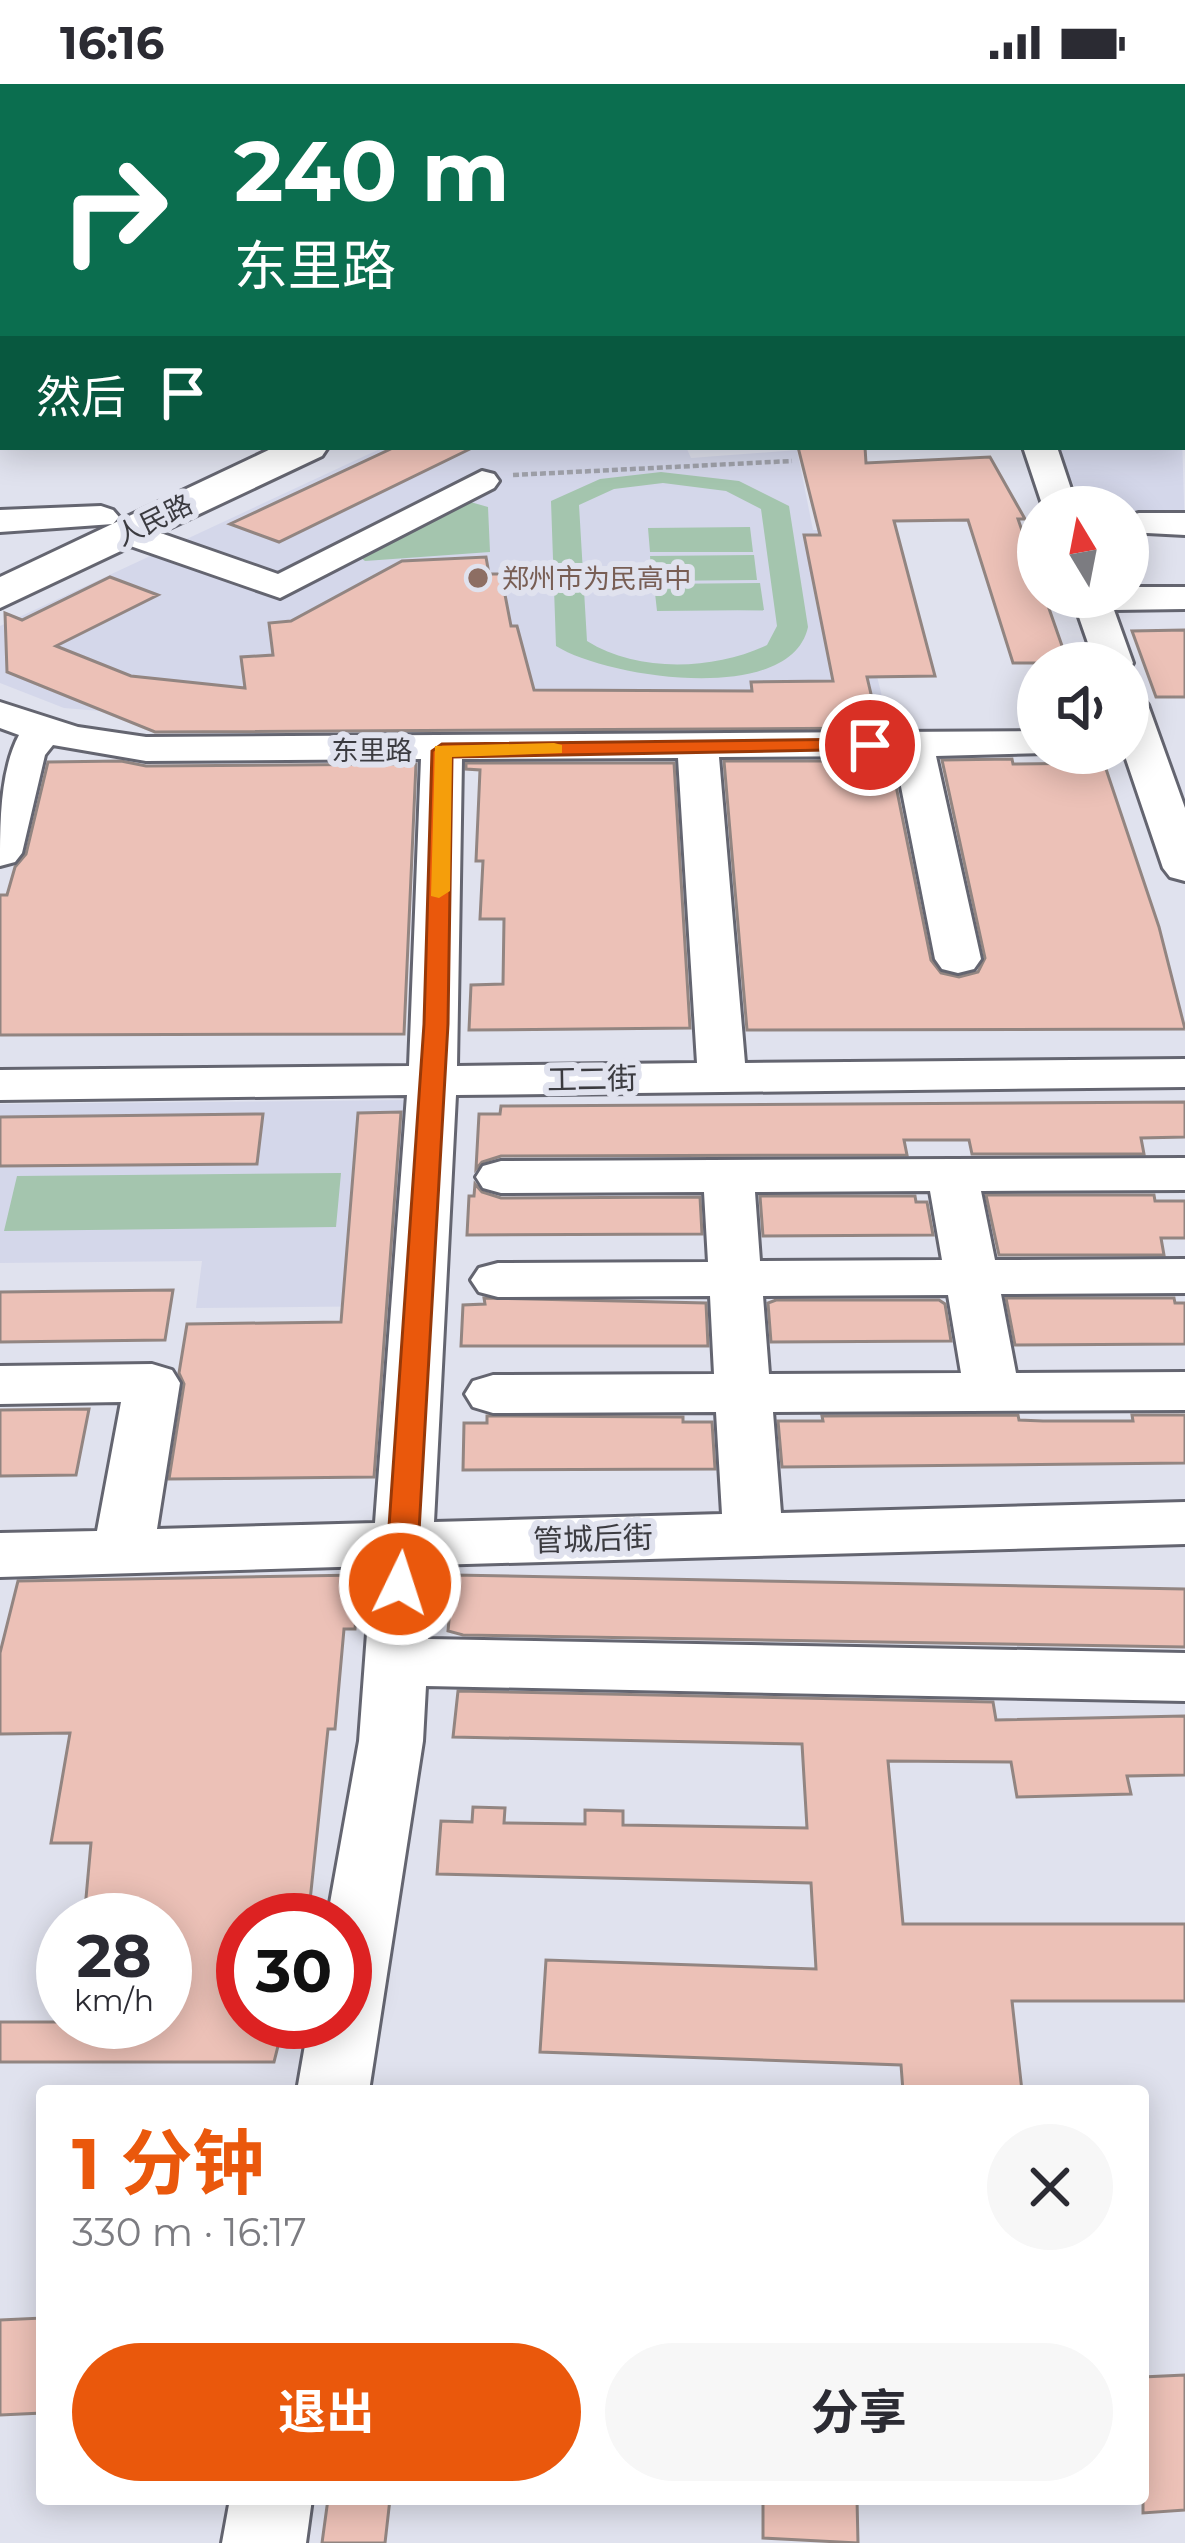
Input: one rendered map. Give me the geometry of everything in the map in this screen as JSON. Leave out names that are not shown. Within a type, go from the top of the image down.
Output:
[{"type":"main road","name":"人民路","points":[[0,594],[246,450]]},
{"type":"main road","name":"人民路","points":[[0,565],[115,525],[301,450]]},
{"type":"street","points":[[1041,450],[1053,486]]},
{"type":"street","points":[[0,521],[115,525],[280,587],[482,481]]},
{"type":"street","points":[[1149,524],[1185,524]]},
{"type":"street","points":[[1149,598],[1185,598]]},
{"type":"street","name":"东里路","points":[[1,715],[97,746],[146,749],[442,751],[1017,743]]},
{"type":"street","points":[[0,853],[25,754],[43,731]]},
{"type":"street","points":[[1149,734],[1185,741]]},
{"type":"street","points":[[913,745],[958,959]]},
{"type":"street","points":[[698,747],[722,1078]]},
{"type":"street","points":[[366,1893],[391,1741],[433,1081],[442,751]]},
{"type":"street","points":[[1149,774],[1185,868]]},
{"type":"street","name":"工二街","points":[[0,1085],[1185,1073]]},
{"type":"street","points":[[501,1178],[1185,1174]]},
{"type":"street","points":[[953,1175],[992,1392]]},
{"type":"street","points":[[728,1176],[753,1535]]},
{"type":"street","points":[[497,1280],[1185,1276]]},
{"type":"street","points":[[0,1384],[152,1383],[126,1537]]},
{"type":"street","points":[[493,1394],[1185,1390]]},
{"type":"street","name":"管城后街","points":[[3,1571],[403,1545],[1185,1523]]},
{"type":"street","points":[[395,1662],[1185,1677]]},
{"type":"street","points":[[334,2085],[340,2049]]},
{"type":"street","points":[[264,2543],[271,2505]]},
{"type":"path","points":[[482,481],[792,461]]},
{"type":"shaded area","name":"郑州市为民高中","points":[[378,450],[687,450],[691,458],[797,450],[813,530],[841,530],[886,713],[135,714],[64,708],[0,683],[0,626]]},
{"type":"shaded area","points":[[1057,450],[1182,450],[1185,534],[1149,535],[1149,486],[1074,486]]},
{"type":"shaded area","points":[[409,1100],[397,1306],[196,1308],[202,1261],[0,1263],[0,1104]]},
{"type":"green space","points":[[661,472],[739,481],[789,506],[808,627],[794,652],[769,668],[695,678],[614,668],[556,646],[551,501],[600,479]],"holes":[[[663,483],[726,491],[761,509],[777,626],[767,645],[724,659],[676,664],[629,659],[587,641],[579,505],[614,489]]]},
{"type":"green space","points":[[467,501],[488,507],[490,552],[365,561],[360,557]]},
{"type":"green space","points":[[750,527],[753,552],[650,552],[648,528]]},
{"type":"green space","points":[[754,555],[757,580],[652,581],[650,556]]},
{"type":"green space","points":[[760,583],[764,610],[657,611],[654,584]]},
{"type":"green space","points":[[341,1173],[336,1227],[4,1231],[17,1176]]},
{"type":"building","points":[[389,450],[468,450],[279,542],[230,524]]},
{"type":"building","points":[[799,450],[865,450],[866,463],[990,457],[1017,505],[1017,618],[1052,618],[1061,642],[1017,642],[1017,663],[1013,663],[968,520],[894,521],[935,676],[867,677],[879,728],[155,732],[7,672],[5,613],[22,620],[110,577],[158,595],[56,646],[131,676],[245,688],[241,657],[273,655],[269,623],[291,621],[402,561],[486,557],[489,574],[501,574],[511,626],[517,626],[534,690],[752,691],[751,682],[833,681],[804,535],[820,535]]},
{"type":"building","points":[[1185,630],[1185,697],[1156,697],[1149,678],[1149,642],[1136,642],[1132,631]]},
{"type":"building","points":[[1012,759],[1017,774],[1108,774],[1159,927],[1185,1029],[747,1030],[724,761],[891,761],[931,960],[941,973],[959,977],[978,972],[985,958],[942,760]]},
{"type":"building","points":[[121,761],[146,766],[416,764],[404,1034],[0,1035],[0,895],[7,895],[15,867],[26,854],[48,762]]},
{"type":"building","points":[[466,763],[674,763],[690,1028],[469,1030],[471,985],[503,984],[504,919],[480,919],[483,861],[476,861],[480,770],[466,769]]},
{"type":"building","points":[[1185,1102],[1185,1137],[1141,1138],[1144,1154],[972,1154],[969,1140],[904,1140],[907,1155],[501,1156],[476,1169],[479,1114],[500,1114],[501,1106]]},
{"type":"building","points":[[401,1112],[374,1477],[169,1479],[184,1384],[179,1373],[187,1324],[341,1322],[358,1113]]},
{"type":"building","points":[[263,1114],[257,1164],[0,1166],[0,1117]]},
{"type":"building","points":[[475,1184],[482,1192],[501,1198],[700,1197],[702,1234],[467,1235],[469,1196],[474,1196]]},
{"type":"building","points":[[986,1195],[1154,1195],[1155,1201],[1185,1201],[1185,1238],[1161,1238],[1164,1255],[999,1255]]},
{"type":"building","points":[[760,1196],[915,1196],[916,1202],[927,1202],[933,1235],[763,1236]]},
{"type":"building","points":[[173,1290],[165,1340],[0,1342],[0,1292]]},
{"type":"building","points":[[484,1298],[706,1303],[708,1346],[461,1346],[463,1305],[485,1304]]},
{"type":"building","points":[[1006,1298],[1174,1298],[1175,1303],[1185,1303],[1185,1344],[1015,1345]]},
{"type":"building","points":[[939,1300],[945,1304],[951,1341],[771,1342],[768,1303]]},
{"type":"building","points":[[89,1409],[76,1475],[0,1476],[0,1410]]},
{"type":"building","points":[[1018,1415],[1019,1420],[1133,1421],[1132,1415],[1185,1415],[1185,1463],[782,1467],[778,1421],[823,1421],[822,1416]]},
{"type":"building","points":[[487,1416],[683,1417],[683,1422],[712,1422],[715,1469],[463,1470],[464,1423],[487,1423]]},
{"type":"building","points":[[359,1575],[355,1629],[344,1629],[335,1729],[328,1729],[311,1893],[216,1893],[216,2049],[277,2049],[274,2062],[0,2062],[0,2022],[36,2022],[36,2049],[192,2049],[192,1893],[86,1893],[91,1843],[51,1843],[70,1733],[0,1734],[0,1653],[18,1581]]},
{"type":"building","points":[[453,1575],[1185,1589],[1185,1647],[463,1635],[448,1631]]},
{"type":"building","points":[[458,1691],[993,1702],[996,1720],[1185,1716],[1185,1775],[1127,1776],[1131,1794],[1017,1797],[1011,1762],[888,1761],[903,1924],[1185,1924],[1185,2001],[1012,2001],[1021,2085],[903,2085],[901,2065],[540,2052],[546,1960],[816,1969],[811,1883],[437,1874],[441,1821],[472,1822],[473,1807],[505,1808],[504,1823],[585,1824],[585,1810],[623,1811],[623,1825],[807,1828],[802,1744],[453,1737]]},
{"type":"building","points":[[36,2318],[36,2413],[0,2415],[0,2320]]},
{"type":"building","points":[[1185,2375],[1185,2510],[1143,2513],[1143,2505],[1149,2505],[1149,2377]]},
{"type":"building","points":[[327,2505],[389,2505],[385,2543],[322,2543]]},
{"type":"building","points":[[763,2505],[857,2505],[858,2543],[763,2538]]},
{"type":"slow traffic","points":[[439,891],[442,751],[554,749]]},
{"type":"place","name":"郑州市为民高中","points":[[478,578]]},
{"type":"route","points":[[400,1584],[436,1024],[442,751],[870,745]]}]
